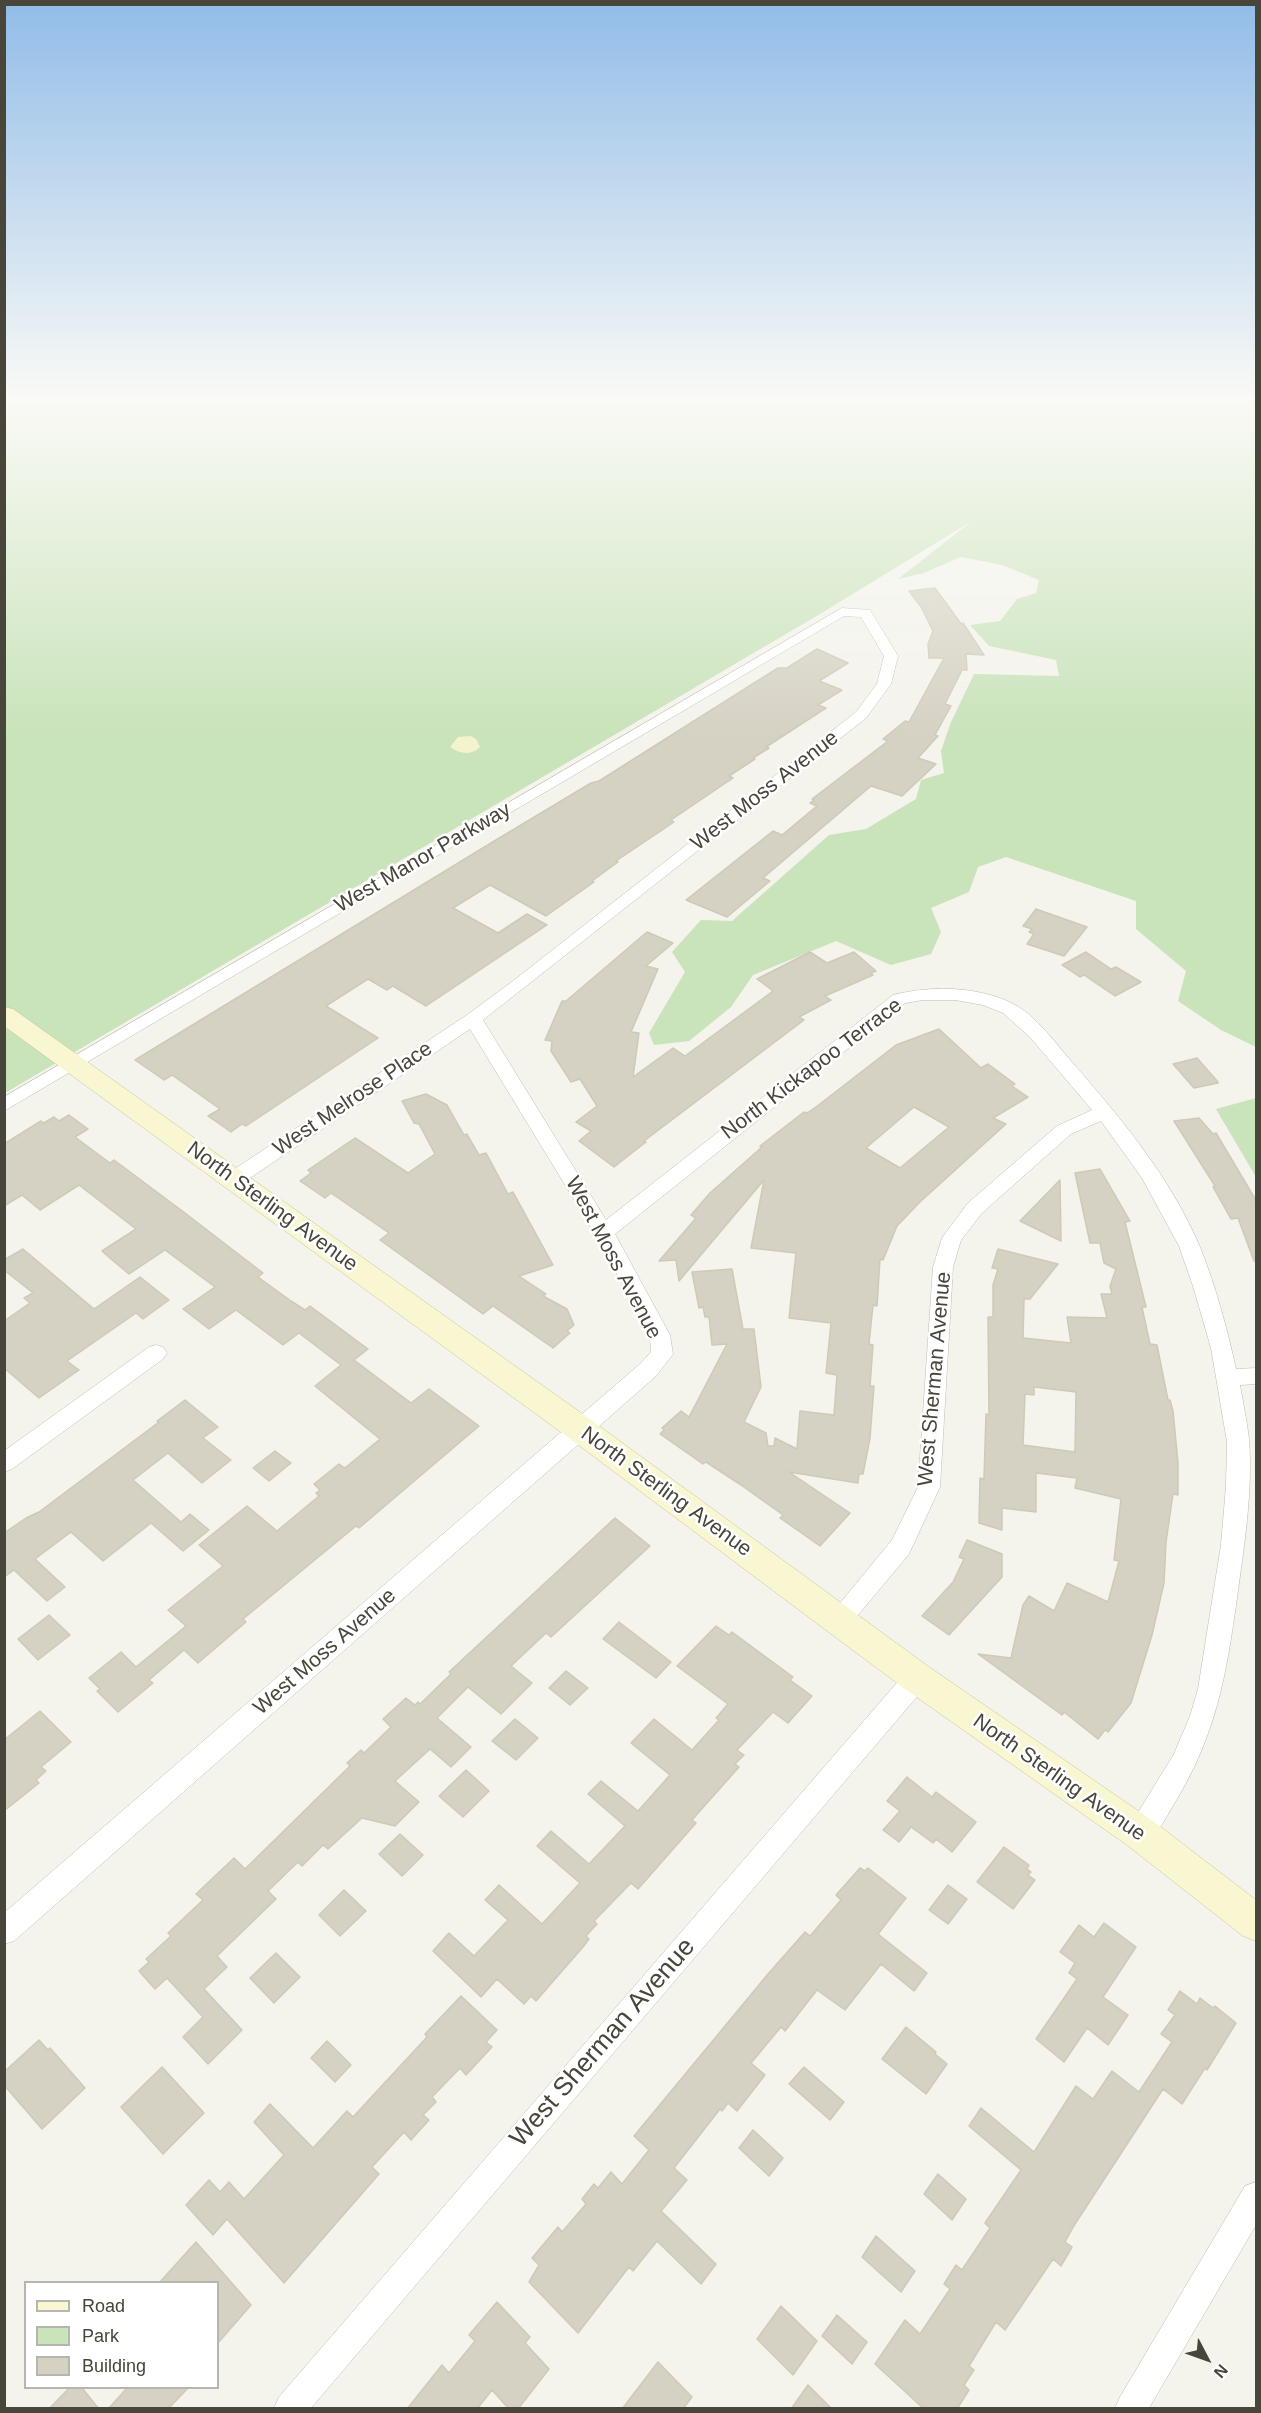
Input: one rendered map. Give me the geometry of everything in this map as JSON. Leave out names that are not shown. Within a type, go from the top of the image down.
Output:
[{"type":"street","name":"West Moss Avenue","points":[[4,1931],[648,1370],[662,1354],[660,1335],[604,1232],[473,1019],[519,986],[861,715],[884,684],[891,656],[865,613],[842,612]]},
{"type":"street","name":"West Manor Parkway","points":[[4,1104],[842,612]]},
{"type":"street","name":"North Kickapoo Terrace","points":[[604,1232],[892,1003],[907,996],[938,994],[963,996],[1008,1007],[1041,1037],[1103,1112],[1156,1185],[1188,1244],[1206,1294],[1228,1378],[1238,1444],[1236,1496],[1217,1658],[1203,1716],[1177,1778],[1140,1833]]},
{"type":"street","name":"North Sterling Avenue","points":[[4,1014],[580,1429],[917,1678],[1140,1833],[1257,1923]]},
{"type":"street","name":"West Melrose Place","points":[[234,1179],[473,1019]]},
{"type":"street","name":"West Sherman Avenue","points":[[840,1620],[901,1547],[930,1487],[943,1267],[952,1238],[975,1208],[1064,1130],[1103,1112]]},
{"type":"street","points":[[4,1463],[156,1353]]},
{"type":"street","points":[[1228,1378],[1257,1376]]},
{"type":"street","name":"West Sherman Avenue","points":[[290,2409],[917,1678]]},
{"type":"street","points":[[1131,2409],[1257,2197]]},
{"type":"green space","points":[[4,514],[1256,514],[1256,1047],[1221,1030],[1178,1001],[1186,971],[1136,929],[1136,901],[1006,857],[978,867],[969,892],[931,908],[941,932],[931,954],[891,965],[836,941],[753,975],[731,1007],[689,1041],[654,1045],[649,1033],[685,972],[672,952],[701,920],[732,921],[829,835],[866,829],[916,799],[921,780],[944,773],[941,751],[951,722],[974,674],[1059,676],[1056,660],[989,646],[970,625],[1000,621],[1017,599],[1036,593],[1039,580],[1002,565],[961,557],[924,573],[898,579],[972,521],[820,614],[5,1093]]},
{"type":"green space","points":[[1256,1098],[1256,1177],[1216,1109]]},
{"type":"sand","points":[[471,736],[476,739],[480,747],[473,752],[462,752],[450,747],[458,737]]},
{"type":"building","points":[[935,588],[962,625],[963,623],[984,655],[966,654],[967,670],[962,670],[945,704],[951,706],[935,735],[938,736],[918,758],[936,764],[902,796],[871,786],[763,878],[770,881],[727,917],[686,900],[773,831],[782,835],[817,806],[810,803],[814,800],[812,799],[888,741],[883,739],[905,721],[909,722],[944,658],[929,658],[928,644],[933,631],[921,607],[909,591]]},
{"type":"building","points":[[817,649],[848,663],[819,681],[842,690],[818,705],[826,708],[766,747],[769,748],[729,776],[733,778],[671,820],[674,822],[616,861],[618,862],[592,881],[594,882],[546,916],[490,885],[453,908],[498,933],[527,914],[547,925],[426,1006],[393,986],[387,990],[368,979],[326,1006],[378,1038],[246,1126],[242,1124],[231,1132],[208,1116],[220,1109],[172,1075],[164,1080],[135,1060],[491,843],[591,783],[599,781],[778,668],[787,668]]},
{"type":"building","points":[[1036,909],[1087,927],[1064,956],[1027,944],[1034,934],[1029,932],[1032,929],[1023,926]]},
{"type":"building","points":[[647,932],[673,943],[646,966],[658,969],[631,1032],[639,1033],[633,1077],[673,1048],[685,1056],[773,991],[757,979],[810,952],[827,963],[854,952],[876,971],[871,973],[873,975],[825,996],[831,1000],[799,1017],[804,1020],[644,1141],[646,1142],[614,1167],[579,1141],[591,1131],[576,1122],[597,1106],[580,1079],[571,1082],[551,1051],[552,1041],[545,1040],[562,1001],[566,1001]]},
{"type":"building","points":[[1086,952],[1111,969],[1116,967],[1141,982],[1115,996],[1084,975],[1080,977],[1062,965]]},
{"type":"building","points":[[939,1029],[981,1068],[988,1064],[1028,1097],[993,1118],[1006,1124],[920,1202],[897,1226],[883,1260],[880,1259],[877,1306],[873,1305],[869,1344],[873,1345],[870,1386],[874,1386],[870,1438],[863,1474],[859,1474],[858,1483],[789,1472],[850,1513],[820,1546],[780,1518],[783,1515],[741,1485],[706,1462],[703,1464],[660,1434],[664,1430],[662,1428],[681,1411],[689,1417],[727,1344],[712,1345],[709,1317],[705,1317],[703,1307],[699,1308],[692,1272],[732,1269],[743,1329],[754,1329],[761,1387],[744,1422],[766,1433],[768,1446],[774,1446],[775,1438],[797,1449],[800,1411],[834,1415],[837,1375],[826,1373],[831,1323],[789,1318],[796,1253],[751,1248],[764,1180],[679,1281],[676,1260],[659,1261],[696,1218],[691,1215],[710,1193],[762,1147],[760,1146],[804,1112],[807,1113],[816,1107],[896,1045]],"holes":[[[914,1107],[949,1127],[900,1168],[866,1148]]]},
{"type":"building","points":[[1197,1058],[1218,1083],[1194,1088],[1173,1064]]},
{"type":"building","points":[[426,1094],[447,1105],[464,1135],[467,1134],[479,1155],[486,1153],[508,1194],[513,1192],[553,1265],[519,1276],[546,1294],[543,1296],[567,1309],[574,1325],[567,1331],[570,1333],[553,1348],[493,1306],[483,1314],[380,1240],[389,1233],[331,1193],[325,1198],[300,1181],[311,1173],[308,1170],[355,1138],[408,1173],[435,1154],[419,1124],[414,1123],[402,1101]]},
{"type":"building","points":[[69,1115],[88,1129],[75,1137],[110,1163],[114,1160],[185,1213],[263,1273],[258,1277],[291,1301],[305,1310],[310,1306],[368,1349],[354,1360],[411,1403],[429,1389],[479,1426],[359,1528],[356,1526],[243,1619],[246,1622],[198,1663],[184,1650],[149,1680],[153,1683],[118,1712],[97,1691],[100,1689],[89,1678],[121,1652],[136,1667],[186,1626],[168,1610],[223,1566],[199,1545],[247,1506],[277,1531],[319,1496],[316,1493],[320,1490],[314,1484],[339,1464],[345,1468],[380,1439],[315,1386],[341,1365],[299,1333],[283,1345],[236,1310],[209,1329],[183,1309],[215,1287],[165,1250],[129,1274],[111,1259],[102,1251],[136,1229],[79,1185],[40,1210],[22,1195],[4,1206],[4,1144],[41,1121],[44,1123],[54,1117],[59,1121]]},
{"type":"building","points":[[1199,1118],[1213,1134],[1216,1133],[1257,1202],[1257,1261],[1254,1261],[1238,1218],[1231,1219],[1213,1187],[1215,1186],[1174,1121]]},
{"type":"building","points":[[1100,1169],[1130,1221],[1125,1222],[1146,1307],[1142,1307],[1150,1344],[1157,1345],[1168,1400],[1170,1400],[1173,1411],[1178,1463],[1178,1495],[1173,1494],[1166,1542],[1164,1583],[1152,1635],[1131,1703],[1108,1732],[1105,1730],[1098,1739],[1064,1712],[1062,1715],[978,1654],[1011,1658],[1023,1605],[1029,1596],[1054,1611],[1067,1583],[1108,1602],[1119,1561],[1114,1560],[1121,1499],[1075,1488],[1077,1478],[1036,1473],[1036,1512],[1002,1508],[1002,1530],[979,1523],[980,1478],[984,1479],[986,1414],[989,1415],[988,1317],[993,1317],[993,1285],[998,1269],[992,1268],[998,1249],[1058,1264],[1030,1299],[1024,1299],[1023,1338],[1071,1343],[1067,1317],[1107,1318],[1101,1294],[1112,1294],[1110,1286],[1116,1269],[1104,1263],[1100,1243],[1090,1243],[1075,1173]],"holes":[[[1034,1387],[1076,1392],[1075,1452],[1023,1445],[1025,1394],[1034,1395]]]},
{"type":"building","points":[[1060,1180],[1061,1241],[1020,1221]]},
{"type":"building","points":[[23,1249],[94,1309],[140,1277],[169,1300],[143,1319],[136,1313],[67,1361],[79,1370],[39,1398],[4,1368],[4,1321],[30,1303],[24,1298],[33,1293],[4,1270],[4,1260]]},
{"type":"building","points":[[185,1400],[218,1427],[203,1438],[231,1460],[202,1483],[168,1453],[133,1480],[181,1522],[190,1514],[209,1530],[183,1551],[151,1523],[103,1561],[71,1532],[35,1559],[65,1587],[47,1601],[14,1570],[4,1577],[4,1533],[39,1512]]},
{"type":"building","points":[[275,1451],[291,1463],[269,1481],[253,1468]]},
{"type":"building","points":[[615,1518],[650,1546],[551,1637],[546,1633],[511,1666],[532,1683],[501,1714],[468,1687],[437,1718],[471,1747],[451,1767],[430,1749],[395,1781],[419,1802],[395,1826],[362,1818],[328,1849],[323,1845],[302,1866],[298,1862],[268,1891],[276,1899],[217,1956],[227,1967],[204,1989],[242,2030],[208,2064],[183,2037],[203,2017],[167,1978],[155,1989],[139,1971],[149,1962],[146,1959],[171,1936],[168,1933],[203,1900],[196,1894],[234,1858],[245,1869],[350,1766],[347,1763],[361,1750],[364,1753],[391,1727],[383,1719],[406,1698],[415,1705],[418,1702],[420,1704],[451,1674],[449,1672]]},
{"type":"building","points":[[967,1540],[1002,1554],[1002,1577],[949,1635],[922,1616],[953,1582],[964,1559],[959,1557]]},
{"type":"building","points":[[49,1615],[70,1635],[38,1660],[18,1639]]},
{"type":"building","points":[[619,1622],[671,1662],[656,1678],[603,1639]]},
{"type":"building","points":[[716,1626],[729,1635],[732,1632],[793,1677],[790,1680],[812,1696],[788,1723],[773,1712],[737,1750],[744,1755],[735,1764],[739,1767],[692,1820],[696,1823],[638,1889],[631,1883],[594,1921],[597,1924],[586,1936],[589,1939],[536,2001],[531,1996],[524,2004],[497,1979],[481,1997],[433,1951],[449,1933],[474,1956],[508,1920],[485,1900],[499,1885],[542,1924],[580,1883],[537,1846],[551,1831],[589,1864],[625,1826],[588,1794],[601,1781],[638,1811],[670,1775],[631,1743],[654,1719],[692,1750],[719,1720],[716,1718],[728,1704],[677,1666]]},
{"type":"building","points":[[566,1671],[588,1688],[570,1705],[549,1688]]},
{"type":"building","points":[[40,1711],[71,1742],[41,1767],[46,1771],[36,1780],[39,1783],[4,1811],[4,1740]]},
{"type":"building","points":[[515,1719],[538,1738],[516,1760],[492,1741]]},
{"type":"building","points":[[466,1770],[489,1791],[463,1817],[439,1796]]},
{"type":"building","points":[[907,1777],[932,1797],[936,1792],[976,1822],[952,1852],[936,1839],[933,1843],[911,1827],[899,1842],[883,1830],[900,1811],[887,1801]]},
{"type":"building","points":[[400,1834],[423,1855],[402,1876],[379,1854]]},
{"type":"building","points":[[1004,1847],[1029,1865],[1027,1869],[1031,1872],[1028,1875],[1035,1880],[1013,1909],[977,1882]]},
{"type":"building","points":[[860,1868],[865,1871],[868,1868],[906,1898],[878,1934],[927,1973],[914,1991],[881,1964],[845,2010],[817,1990],[785,2031],[781,2027],[751,2063],[765,2075],[737,2111],[728,2103],[722,2111],[720,2109],[674,2168],[687,2180],[661,2211],[716,2264],[701,2284],[657,2241],[633,2271],[629,2267],[578,2333],[529,2282],[539,2265],[532,2258],[558,2227],[562,2232],[586,2204],[582,2199],[594,2184],[598,2188],[611,2172],[622,2184],[649,2150],[634,2136],[768,1974],[805,1932],[810,1936],[841,1900],[836,1895]]},
{"type":"building","points":[[948,1885],[967,1899],[948,1924],[929,1910]]},
{"type":"building","points":[[344,1890],[366,1911],[340,1936],[319,1915]]},
{"type":"building","points":[[1104,1923],[1136,1947],[1103,1997],[1128,2015],[1108,2045],[1087,2028],[1064,2062],[1036,2039],[1077,1979],[1069,1973],[1075,1963],[1060,1952],[1079,1925],[1094,1937]]},
{"type":"building","points":[[276,1953],[300,1977],[274,2003],[250,1978]]},
{"type":"building","points":[[1180,1991],[1197,2004],[1200,1998],[1213,2008],[1215,2006],[1236,2023],[1207,2070],[1205,2068],[1182,2104],[1163,2089],[1075,2224],[1065,2242],[1072,2247],[1061,2266],[1053,2259],[1005,2330],[996,2322],[969,2366],[974,2370],[964,2385],[969,2390],[957,2409],[924,2409],[875,2364],[905,2320],[920,2334],[950,2289],[944,2284],[956,2265],[962,2270],[990,2228],[985,2223],[1021,2170],[969,2126],[981,2108],[1034,2152],[1076,2086],[1093,2099],[1112,2071],[1139,2092],[1172,2042],[1161,2034],[1175,2015],[1168,2010]]},
{"type":"building","points":[[461,1996],[497,2030],[486,2042],[492,2047],[466,2075],[460,2068],[432,2097],[436,2102],[423,2115],[429,2120],[411,2140],[404,2132],[372,2167],[379,2174],[284,2283],[227,2219],[213,2235],[186,2205],[209,2180],[220,2192],[229,2182],[244,2199],[284,2155],[254,2122],[270,2104],[313,2148],[347,2111],[353,2117],[427,2037],[425,2034]]},
{"type":"building","points":[[906,2027],[947,2064],[926,2094],[882,2059]]},
{"type":"building","points":[[39,2040],[48,2050],[50,2048],[85,2088],[42,2129],[4,2085],[4,2072]]},
{"type":"building","points":[[327,2041],[351,2065],[335,2082],[311,2058]]},
{"type":"building","points":[[162,2067],[204,2113],[163,2154],[121,2107]]},
{"type":"building","points":[[804,2067],[844,2102],[830,2120],[789,2084]]},
{"type":"building","points":[[753,2130],[783,2158],[769,2176],[739,2148]]},
{"type":"building","points":[[938,2174],[966,2199],[952,2220],[924,2194]]},
{"type":"building","points":[[876,2236],[915,2271],[901,2292],[862,2257]]},
{"type":"building","points":[[196,2242],[251,2305],[219,2342],[219,2281],[161,2281]]},
{"type":"building","points":[[497,2302],[530,2337],[525,2343],[549,2369],[518,2409],[509,2409],[492,2390],[477,2409],[407,2409],[442,2365],[449,2373],[475,2341],[469,2335]]},
{"type":"building","points":[[781,2306],[817,2341],[793,2375],[757,2339]]},
{"type":"building","points":[[837,2315],[867,2342],[852,2364],[822,2336]]},
{"type":"building","points":[[658,2362],[692,2397],[683,2409],[622,2409]]},
{"type":"building","points":[[808,2385],[832,2409],[791,2409]]},
{"type":"building","points":[[68,2389],[83,2389],[99,2409],[49,2409]]},
{"type":"building","points":[[126,2389],[187,2389],[168,2409],[108,2409]]}]
